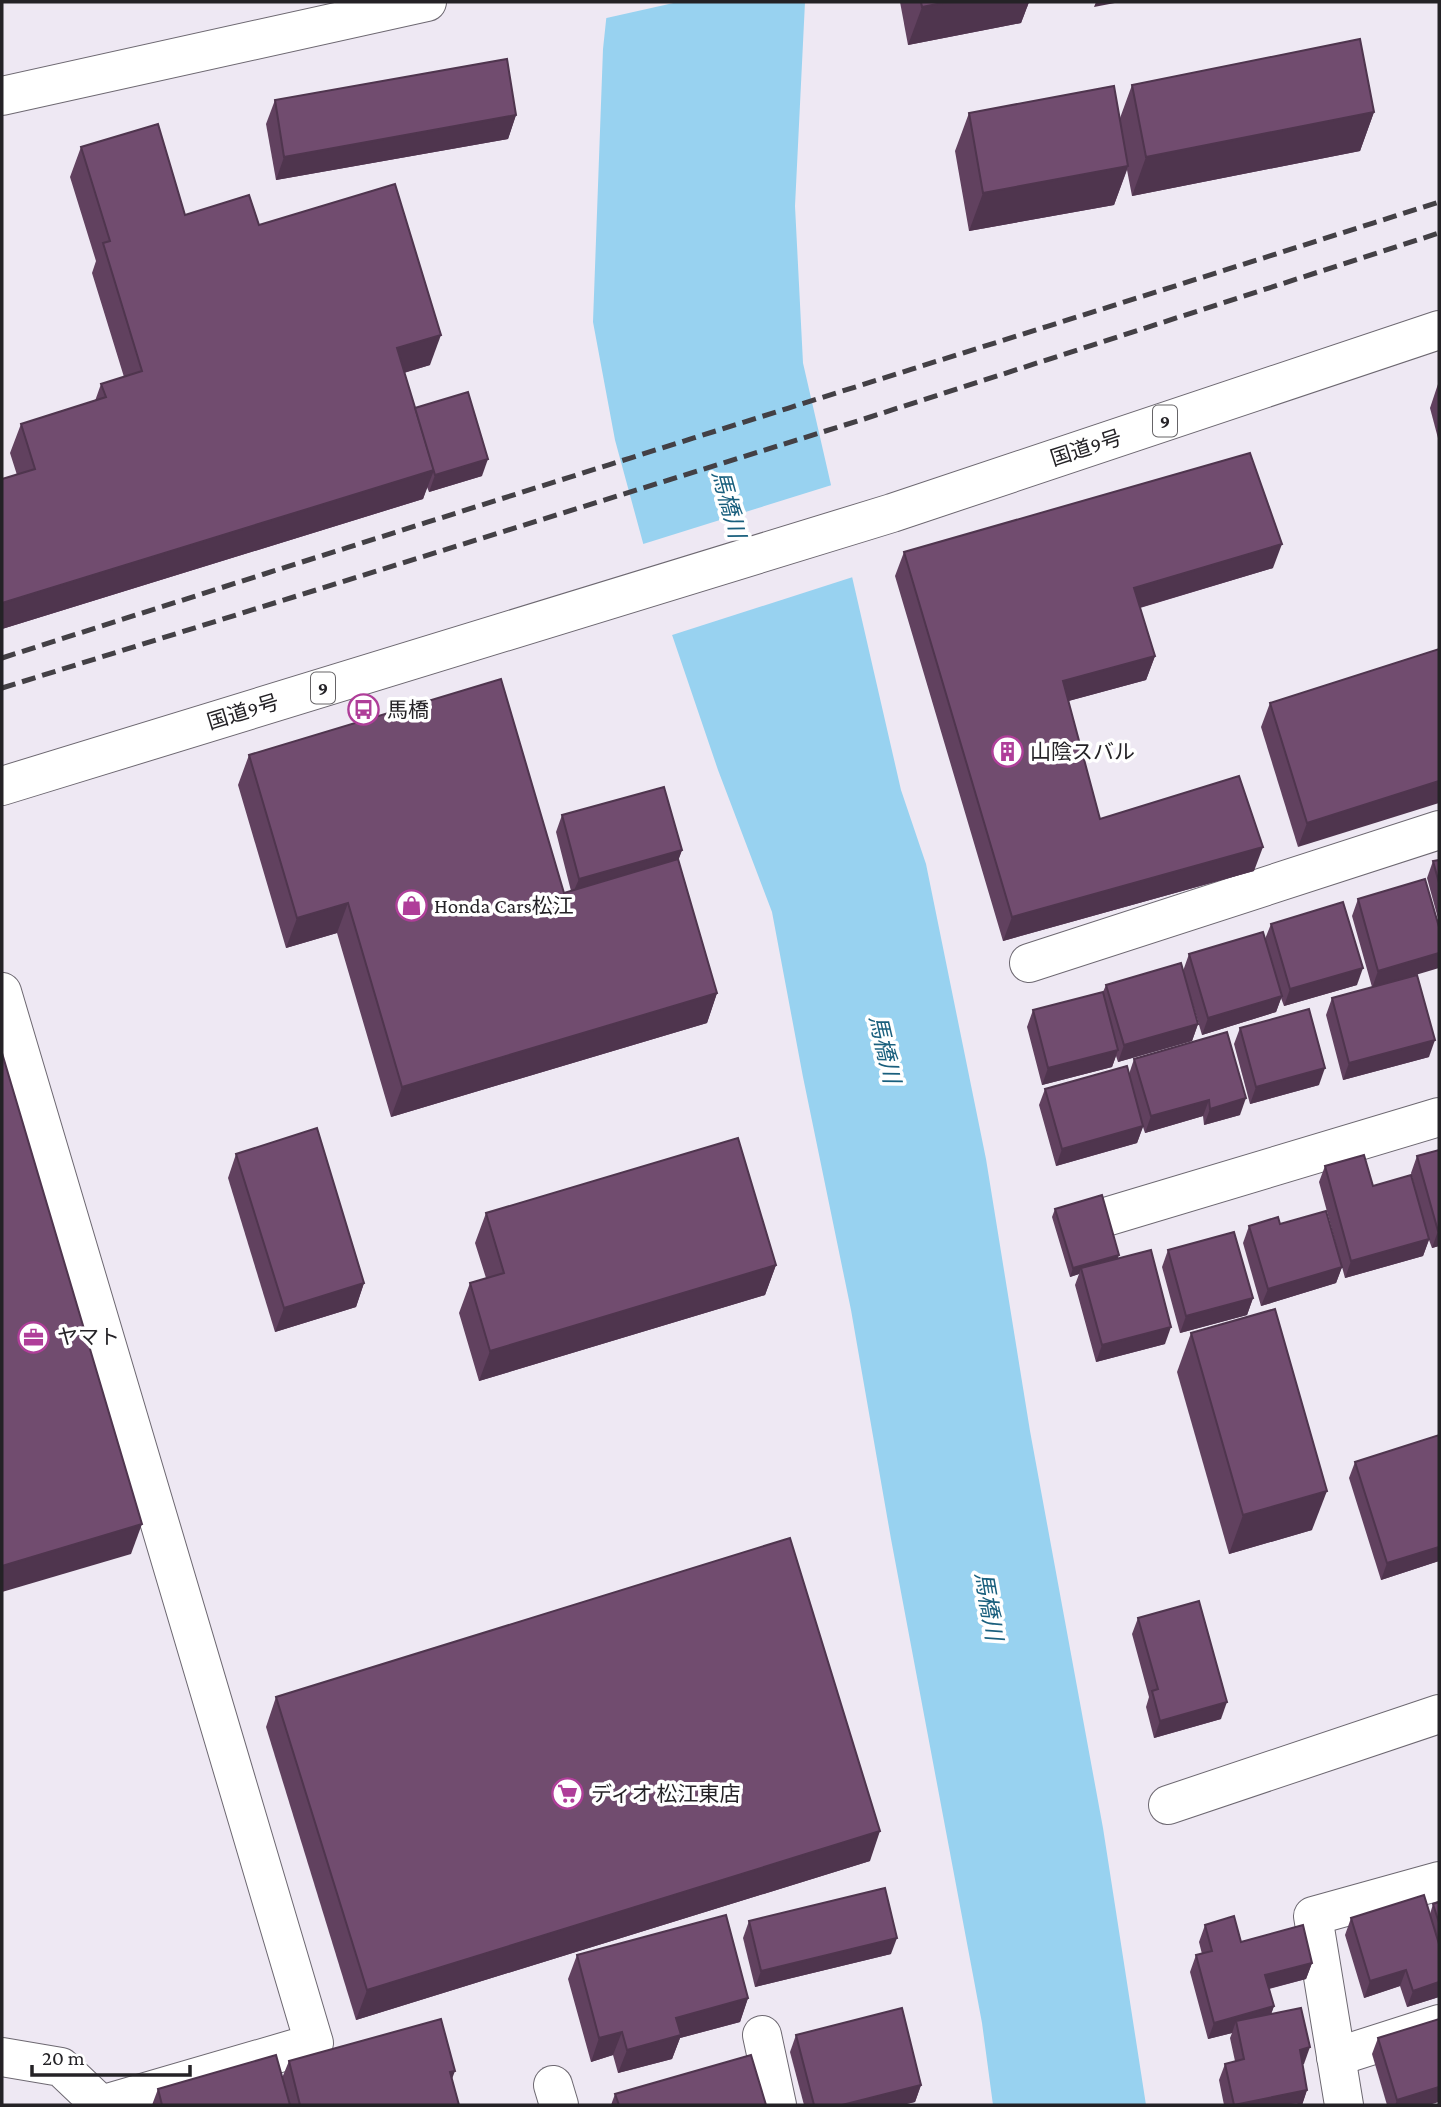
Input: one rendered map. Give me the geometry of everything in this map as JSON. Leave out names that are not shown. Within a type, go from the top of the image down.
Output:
[{"type":"main road","points":[[2,96],[427,2]]},
{"type":"main road","name":"国道9号","points":[[2,786],[892,513],[1439,330]]},
{"type":"main road","points":[[1029,963],[1439,830]]},
{"type":"main road","points":[[2,992],[314,2043],[101,2105],[61,2067],[2,2057]]},
{"type":"main road","points":[[1110,1216],[1439,1117]]},
{"type":"main road","points":[[1168,1805],[1439,1714]]},
{"type":"main road","points":[[1344,2105],[1313,1916],[1439,1881]]},
{"type":"main road","points":[[1336,2057],[1439,2024]]},
{"type":"main road","points":[[762,2035],[777,2105]]},
{"type":"water","name":"馬橋川","points":[[608,2],[805,2],[795,206],[803,363],[901,790],[926,864],[986,1159],[1030,1431],[1103,1828],[1146,2105],[993,2105],[982,2023],[851,1310],[772,912],[718,770],[652,576],[615,440],[593,322],[603,49]]},
{"type":"pier","points":[[605,2],[678,2],[602,19]]},
{"type":"pier","points":[[835,484],[856,576],[669,636],[640,545]]},
{"type":"building","points":[[921,2],[947,2],[922,7]]},
{"type":"building","points":[[1360,39],[1374,112],[1146,157],[1132,85]]},
{"type":"building","points":[[507,59],[516,115],[284,157],[275,100]]},
{"type":"building","points":[[1114,86],[1128,166],[983,193],[969,113]]},
{"type":"building","points":[[158,124],[185,215],[249,195],[259,225],[395,184],[441,335],[397,348],[434,470],[2,603],[2,479],[35,469],[21,424],[106,397],[101,384],[142,371],[103,243],[110,241],[81,147]]},
{"type":"building","points":[[468,392],[488,459],[435,475],[415,408]]},
{"type":"building","name":"山陰スバル","points":[[1250,453],[1282,544],[1134,588],[1155,656],[1063,681],[1100,819],[1239,776],[1263,847],[1012,917],[904,552]]},
{"type":"building","points":[[1439,649],[1439,781],[1307,823],[1270,703]]},
{"type":"building","name":"Honda Cars松江","points":[[501,679],[564,893],[678,859],[717,993],[402,1087],[348,903],[297,918],[249,755]]},
{"type":"building","points":[[664,787],[682,850],[579,879],[562,815]]},
{"type":"building","points":[[1439,860],[1439,883],[1433,861]]},
{"type":"building","points":[[1425,879],[1439,927],[1439,953],[1378,971],[1358,899]]},
{"type":"building","points":[[1343,902],[1363,968],[1290,989],[1271,924]]},
{"type":"building","points":[[1263,932],[1282,996],[1208,1018],[1189,954]]},
{"type":"building","points":[[1181,963],[1198,1024],[1124,1045],[1106,985]]},
{"type":"building","points":[[1417,975],[1435,1040],[1349,1063],[1332,998]]},
{"type":"building","points":[[1103,992],[1118,1050],[1048,1068],[1033,1010]]},
{"type":"building","points":[[1309,1009],[1325,1068],[1256,1087],[1240,1028]]},
{"type":"building","points":[[1227,1032],[1246,1098],[1210,1109],[1209,1100],[1151,1116],[1134,1059]]},
{"type":"building","name":"ヤマト","points":[[2,1053],[142,1524],[2,1566]]},
{"type":"building","points":[[1127,1066],[1143,1126],[1062,1149],[1045,1089]]},
{"type":"building","points":[[317,1128],[364,1283],[284,1308],[236,1154]]},
{"type":"building","points":[[738,1138],[776,1265],[490,1351],[470,1283],[504,1273],[486,1213]]},
{"type":"building","points":[[1439,1150],[1439,1231],[1438,1231],[1417,1156]]},
{"type":"building","points":[[1364,1155],[1373,1186],[1411,1175],[1429,1239],[1351,1261],[1325,1166]]},
{"type":"building","points":[[1102,1195],[1119,1255],[1073,1268],[1055,1209]]},
{"type":"building","points":[[1326,1211],[1342,1267],[1268,1289],[1249,1226],[1278,1217],[1280,1224]]},
{"type":"building","points":[[1234,1232],[1253,1298],[1186,1316],[1168,1250]]},
{"type":"building","points":[[1151,1250],[1171,1327],[1102,1345],[1081,1268]]},
{"type":"building","points":[[1275,1309],[1327,1491],[1243,1515],[1191,1333]]},
{"type":"building","points":[[1439,1435],[1439,1547],[1387,1563],[1355,1462]]},
{"type":"building","name":"ディオ 松江東店","points":[[790,1538],[880,1831],[367,1990],[276,1697]]},
{"type":"building","points":[[1199,1601],[1227,1702],[1160,1721],[1152,1691],[1158,1689],[1138,1618]]},
{"type":"building","points":[[885,1888],[897,1938],[761,1971],[749,1921]]},
{"type":"building","points":[[1424,1895],[1439,1944],[1439,1982],[1413,1991],[1406,1970],[1370,1981],[1351,1918]]},
{"type":"building","points":[[1439,1902],[1439,1923],[1433,1904]]},
{"type":"building","points":[[726,1915],[748,1998],[676,2018],[681,2035],[627,2050],[622,2032],[599,2038],[577,1955]]},
{"type":"building","points":[[1234,1916],[1241,1942],[1303,1925],[1312,1963],[1265,1975],[1274,2006],[1214,2023],[1196,1955],[1212,1951],[1205,1925]]},
{"type":"building","points":[[902,2008],[921,2085],[842,2105],[814,2105],[796,2035]]},
{"type":"building","points":[[1301,2008],[1310,2047],[1300,2050],[1307,2090],[1234,2105],[1225,2064],[1244,2059],[1236,2021]]},
{"type":"building","points":[[441,2019],[455,2071],[450,2072],[459,2105],[300,2105],[289,2061]]},
{"type":"building","points":[[1439,2019],[1439,2087],[1397,2100],[1378,2038]]},
{"type":"building","points":[[276,2055],[290,2105],[162,2105],[158,2089]]},
{"type":"building","points":[[751,2055],[766,2105],[619,2105],[615,2094]]},
{"type":"building","points":[[1298,2102],[1299,2105],[1276,2105]]},
{"type":"railway","points":[[2,658],[1439,202]]},
{"type":"railway","points":[[2,688],[864,419],[1439,233]]},
{"type":"place","name":"馬橋","points":[[364,710]]},
{"type":"place","name":"山陰スバル","points":[[1007,752]]},
{"type":"place","name":"Honda Cars松江","points":[[411,906]]},
{"type":"place","name":"ヤマト","points":[[34,1337]]},
{"type":"place","name":"ディオ 松江東店","points":[[568,1794]]}]
